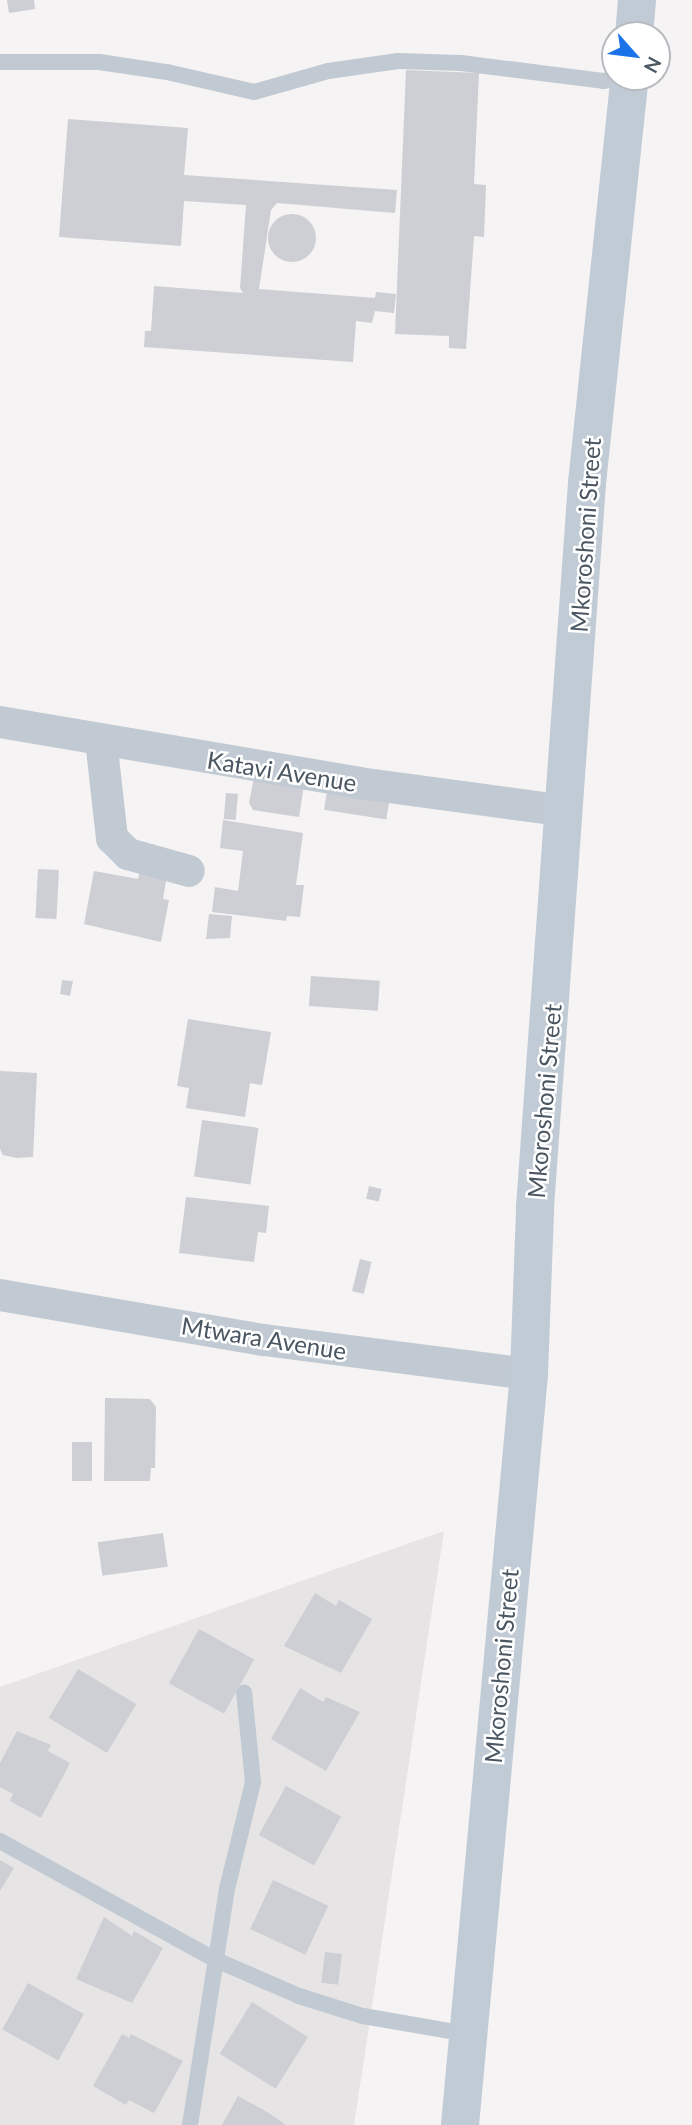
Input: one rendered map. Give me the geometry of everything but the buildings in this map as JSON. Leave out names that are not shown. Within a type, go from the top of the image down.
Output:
[{"type":"street","points":[[635,21],[636,0]]},
{"type":"street","name":"Mkoroshoni Street","points":[[460,2125],[529,1374],[535,1207],[566,811],[587,483],[627,91]]},
{"type":"street","name":"Katavi Avenue","points":[[0,722],[359,783],[566,811]]},
{"type":"street","points":[[101,740],[112,838],[128,854],[189,871]]},
{"type":"street","name":"Mtwara Avenue","points":[[0,1295],[264,1340],[529,1374]]},
{"type":"lane","points":[[0,62],[99,62],[167,72],[254,93],[328,71],[398,61],[509,68],[601,81]]},
{"type":"lane","points":[[190,2125],[227,1889],[253,1782],[244,1692]]},
{"type":"lane","points":[[0,1841],[216,1960],[299,1996],[363,2016],[467,2034]]},
{"type":"shaded area","points":[[444,1531],[354,2125],[0,2125],[0,1687]]}]
